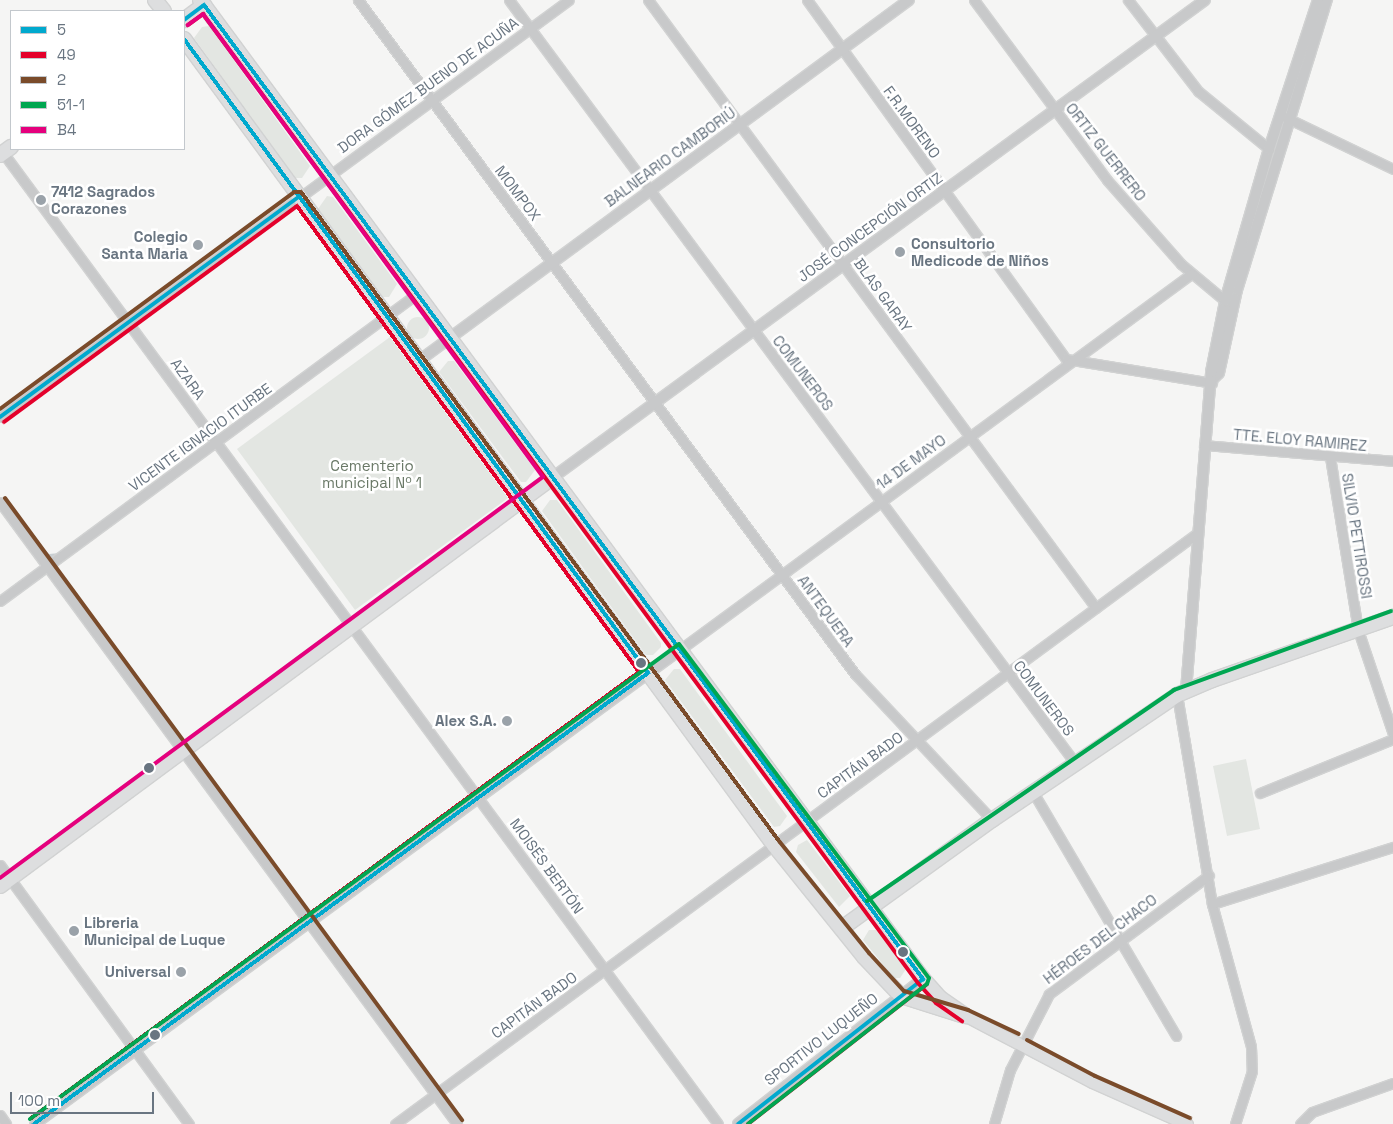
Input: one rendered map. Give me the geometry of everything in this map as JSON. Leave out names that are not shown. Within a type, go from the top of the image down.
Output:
[{"type":"main road","points":[[155,0],[163,10]]},
{"type":"main road","points":[[185,19],[205,2],[415,295],[923,978],[940,998],[966,1016],[1092,1082],[1171,1120],[1187,1124]]},
{"type":"main road","points":[[185,40],[298,197],[523,499],[774,845],[901,996],[966,1016]]},
{"type":"main road","points":[[5,882],[552,478]]},
{"type":"main road","points":[[842,928],[992,820],[1181,693],[1393,617]]},
{"type":"street","name":"MOMPOX","points":[[358,0],[657,402]]},
{"type":"street","name":"COMUNEROS","points":[[509,0],[1075,763]]},
{"type":"street","name":"DORA GÓMEZ BUENO DE ACUÑA","points":[[0,417],[569,0]]},
{"type":"street","name":"BLAS GARAY","points":[[648,0],[1096,608]]},
{"type":"street","name":"F.R.MORENO","points":[[807,0],[1066,359],[1072,362]]},
{"type":"street","name":"BALNEARIO CAMBORIÚ","points":[[420,360],[909,0]]},
{"type":"street","name":"ORTIZ GUERRERO","points":[[974,0],[1107,180],[1191,274],[1229,304]]},
{"type":"street","points":[[1128,0],[1198,92],[1269,149]]},
{"type":"street","name":"JOSÉ CONCEPCIÓN ORTIZ","points":[[552,478],[1205,0]]},
{"type":"street","points":[[1229,304],[1318,0]]},
{"type":"street","points":[[1235,1124],[1253,1059],[1212,904],[1210,876],[1181,693],[1204,445],[1212,381],[1219,373],[1229,304],[1269,149],[1284,117],[1327,0]]},
{"type":"street","points":[[1284,117],[1393,169]]},
{"type":"street","name":"AZARA","points":[[4,151],[353,625]]},
{"type":"street","name":"14 DE MAYO","points":[[34,1124],[1191,274]]},
{"type":"street","name":"VICENTE IGNACIO ITURBE","points":[[0,601],[415,295]]},
{"type":"street","points":[[1072,362],[1212,381]]},
{"type":"street","name":"ANTEQUERA","points":[[657,402],[855,674],[992,820]]},
{"type":"street","name":"TTE. ELOY RAMIREZ","points":[[1204,445],[1393,461]]},
{"type":"street","name":"SILVIO PETTIROSSI","points":[[1330,457],[1358,630],[1393,734]]},
{"type":"street","points":[[0,502],[457,1124]]},
{"type":"street","name":"CAPITÁN BADO","points":[[394,1124],[1196,534]]},
{"type":"street","name":"MOISÉS BERTÓN","points":[[353,625],[718,1124]]},
{"type":"street","points":[[1260,793],[1393,739]]},
{"type":"street","points":[[1033,792],[1176,1036]]},
{"type":"street","points":[[1212,904],[1393,847]]},
{"type":"street","points":[[0,864],[5,882],[135,1050],[189,1124]]},
{"type":"street","name":"HÉROES DEL CHACO","points":[[994,1124],[1010,1070],[1049,994],[1210,876]]},
{"type":"street","name":"SPORTIVO LUQUEÑO","points":[[738,1124],[923,978]]},
{"type":"street","points":[[1300,1124],[1312,1112],[1393,1083]]},
{"type":"street","points":[[0,1116],[6,1124]]},
{"type":"green space","points":[[209,26],[310,166],[302,178],[295,178],[194,38],[202,27]]},
{"type":"green space","points":[[327,196],[333,197],[397,284],[389,297],[383,297],[318,209]]},
{"type":"green space","points":[[418,317],[426,320],[429,328],[426,336],[418,339],[410,336],[407,328],[410,320]]},
{"type":"green space","name":"Cementerio municipal Nº 1","points":[[390,337],[508,498],[355,610],[237,449]]},
{"type":"green space","points":[[448,361],[454,361],[535,470],[526,482],[521,482],[439,372]]},
{"type":"green space","points":[[550,500],[557,500],[661,643],[661,647],[653,655],[646,655],[542,511]]},
{"type":"green space","points":[[674,669],[680,669],[787,816],[780,826],[774,827],[665,680]]},
{"type":"green space","points":[[1246,759],[1260,829],[1227,836],[1213,766]]},
{"type":"green space","points":[[807,840],[850,896],[839,907],[796,852],[798,845]]},
{"type":"green space","points":[[869,930],[876,930],[906,969],[900,978],[894,978],[863,940]]},
{"type":"shaded area","points":[[30,537],[34,537],[49,554],[60,553],[49,564]]},
{"type":"transit line","name":"5","points":[[185,19],[204,5],[923,979],[738,1124]]},
{"type":"transit line","name":"49","points":[[188,25],[203,14],[918,983],[936,1003],[962,1021]]},
{"type":"transit line","name":"B4","points":[[0,878],[543,477],[203,14],[188,25]]},
{"type":"transit line","name":"5","points":[[34,1124],[648,673],[185,40]]},
{"type":"transit line","name":"2","points":[[0,409],[294,192],[301,192],[779,841],[869,953],[904,991],[968,1010],[1019,1034]]},
{"type":"transit line","name":"5","points":[[0,417],[298,197]]},
{"type":"transit line","name":"49","points":[[4,422],[297,206],[639,672],[30,1119]]},
{"type":"transit line","name":"2","points":[[5,498],[462,1120]]},
{"type":"transit line","name":"51-1","points":[[867,901],[1174,690],[1391,611]]},
{"type":"transit line","name":"51-1","points":[[30,1119],[679,644],[929,978],[927,984],[748,1124]]},
{"type":"transit line","name":"49","points":[[748,1124],[927,984]]},
{"type":"transit line","name":"2","points":[[1027,1040],[1095,1076],[1190,1118]]},
{"type":"place","name":"7412 Sagrados Corazones","points":[[41,200]]},
{"type":"place","name":"Colegio Santa Maria","points":[[198,245]]},
{"type":"place","name":"Consultorio Medicode de Niños","points":[[900,252]]},
{"type":"place","name":"Alex S.A.","points":[[507,721]]},
{"type":"place","name":"Libreria Municipal de Luque","points":[[74,931]]},
{"type":"place","name":"Universal","points":[[181,972]]}]
